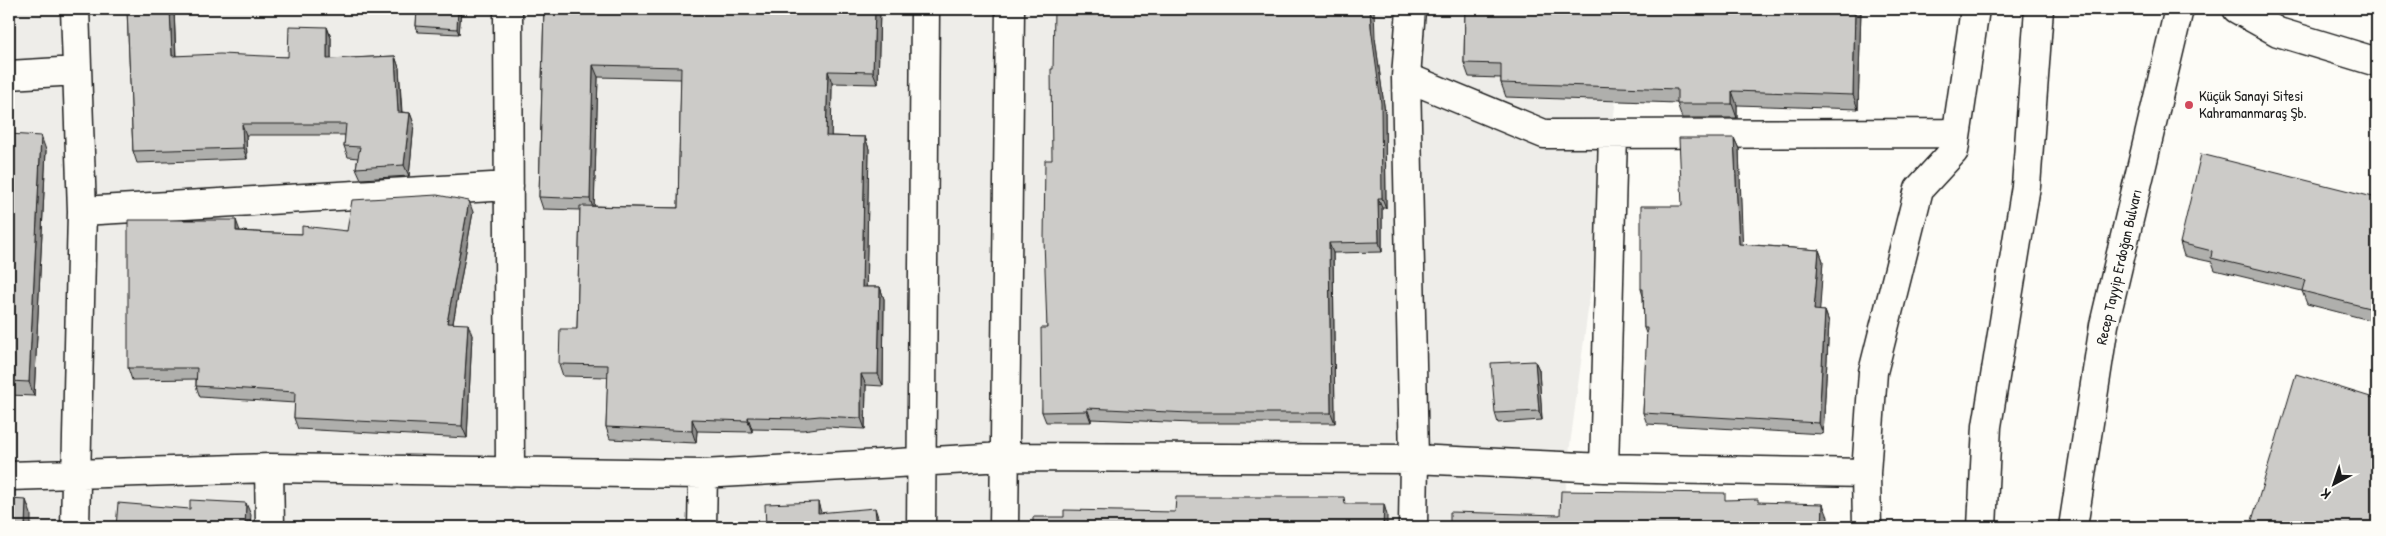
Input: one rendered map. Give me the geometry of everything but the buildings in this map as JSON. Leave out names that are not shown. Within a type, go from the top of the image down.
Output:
[{"type":"street","points":[[75,9],[82,211],[75,527]]},
{"type":"street","points":[[508,9],[510,472]]},
{"type":"street","points":[[921,527],[925,9]]},
{"type":"street","points":[[1004,527],[1010,9]]},
{"type":"street","points":[[1411,9],[1406,77],[1414,459],[1413,527]]},
{"type":"street","points":[[1867,527],[1866,473],[1873,372],[1919,189],[1954,151],[1975,9]]},
{"type":"street","points":[[1982,527],[1987,426],[2026,186],[2039,9]]},
{"type":"street","name":"Recep Tayyip Erdoğan Bulvarı","points":[[2073,527],[2104,325],[2178,9]]},
{"type":"street","points":[[2237,9],[2278,32],[2377,62]]},
{"type":"street","points":[[9,75],[77,71]]},
{"type":"street","points":[[1406,77],[1544,134],[1956,133]]},
{"type":"street","points":[[1604,468],[1614,134]]},
{"type":"street","points":[[82,211],[509,186]]},
{"type":"street","points":[[9,476],[269,468],[703,474],[921,460],[1004,457],[1414,459],[1604,468],[1866,473]]},
{"type":"street","points":[[269,468],[270,527]]},
{"type":"street","points":[[702,527],[703,474]]},
{"type":"shaded area","points":[[9,9],[1628,9],[1567,468],[1564,527],[9,527]]},
{"type":"place","name":"Küçük Sanayi Sitesi Kahramanmaraş Şb.","points":[[2189,105]]}]
